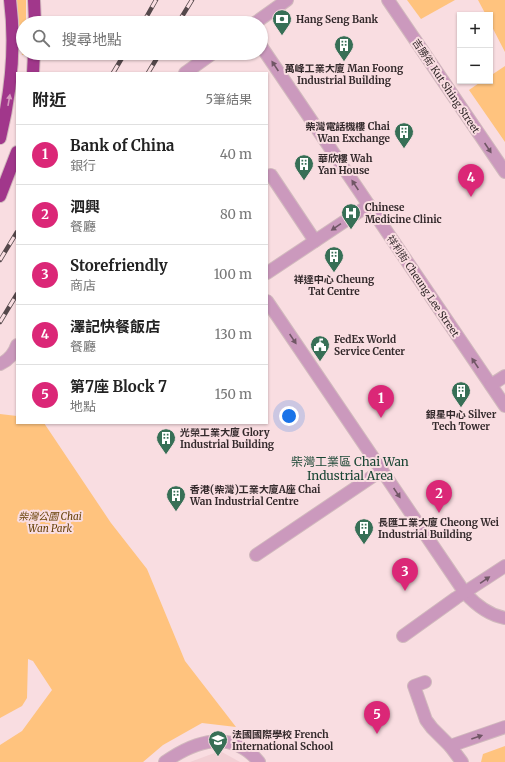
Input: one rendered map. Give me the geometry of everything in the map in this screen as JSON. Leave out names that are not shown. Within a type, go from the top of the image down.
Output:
[{"type":"highway","points":[[0,138],[8,105],[12,73],[10,0]]},
{"type":"highway","points":[[34,0],[34,16]]},
{"type":"highway","points":[[33,72],[34,60]]},
{"type":"highway","points":[[0,196],[16,155]]},
{"type":"street","points":[[265,16],[287,0]]},
{"type":"street","name":"吉勝街 Kut Shing Street","points":[[388,0],[505,172]]},
{"type":"street","name":"祥利街 Cheung Lee Street","points":[[268,56],[505,406]]},
{"type":"street","points":[[186,72],[203,60]]},
{"type":"street","points":[[271,175],[315,241]]},
{"type":"street","points":[[268,272],[369,205]]},
{"type":"street","points":[[268,306],[465,593],[475,604],[487,612],[503,615]]},
{"type":"street","points":[[0,364],[9,359],[16,347]]},
{"type":"street","points":[[491,386],[505,376]]},
{"type":"street","points":[[256,555],[382,470]]},
{"type":"street","points":[[403,636],[505,566]]},
{"type":"street","points":[[425,682],[414,686],[422,712],[432,728],[450,746],[462,762]]},
{"type":"street","points":[[450,746],[505,727]]},
{"type":"street","points":[[165,762],[190,747],[222,741],[238,744],[251,753],[259,762]]},
{"type":"shaded area","name":"法國國際學校 French International School","points":[[220,751],[240,762],[190,762]]},
{"type":"green space","points":[[17,0],[26,0],[26,16],[18,16]]},
{"type":"green space","points":[[407,0],[455,0],[421,19]]},
{"type":"green space","points":[[478,0],[505,0],[505,52],[493,29],[493,12],[484,12]]},
{"type":"green space","points":[[505,66],[505,142],[469,90],[478,84],[493,84],[493,74]]},
{"type":"green space","name":"柴灣公園 Chai Wan Park","points":[[0,414],[16,416],[16,424],[45,424],[111,523],[147,569],[185,661],[236,727],[202,723],[163,745],[143,762],[0,762],[0,745],[22,731],[52,690],[33,661],[28,659],[27,698],[22,706],[0,718]]},
{"type":"green space","points":[[505,746],[505,762],[481,762],[483,754]]},
{"type":"railway","points":[[147,16],[156,0]]},
{"type":"railway","points":[[182,16],[192,0]]},
{"type":"railway","points":[[114,72],[121,60]]},
{"type":"railway","points":[[149,72],[156,60]]},
{"type":"railway","points":[[0,260],[16,234]]},
{"type":"railway","points":[[0,322],[16,296]]},
{"type":"place","name":"Hang Seng Bank","points":[[282,36]]},
{"type":"place","name":"萬峰工業大廈 Man Foong Industrial Building","points":[[344,62]]},
{"type":"place","name":"柴灣電話機樓 Chai Wan Exchange","points":[[404,149]]},
{"type":"place","name":"華欣樓 Wah Yan House","points":[[304,181]]},
{"type":"place","name":"澤記快餐飯店","points":[[471,197]]},
{"type":"place","name":"Chinese Medicine Clinic","points":[[351,230]]},
{"type":"place","name":"祥達中心 Cheung Tat Centre","points":[[334,273]]},
{"type":"place","name":"FedEx World Service Center","points":[[320,362]]},
{"type":"place","name":"銀星中心 Silver Tech Tower","points":[[461,408]]},
{"type":"place","name":"Bank of China","points":[[381,418]]},
{"type":"place","name":"光榮工業大廈 Glory Industrial Building","points":[[166,455]]},
{"type":"place","name":"香港(柴灣)工業大廈A座 Chai Wan Industrial Centre","points":[[176,512]]},
{"type":"place","name":"泗興","points":[[439,513]]},
{"type":"place","name":"長匯工業大廈 Cheong Wei Industrial Building","points":[[364,545]]},
{"type":"place","name":"Storefriendly","points":[[405,591]]},
{"type":"place","name":"第7座 Block 7","points":[[377,734]]},
{"type":"place","name":"法國國際學校 French International School","points":[[218,757]]},
{"type":"district","name":"柴灣工業區 Chai Wan Industrial Area","points":[[350,468]]}]
